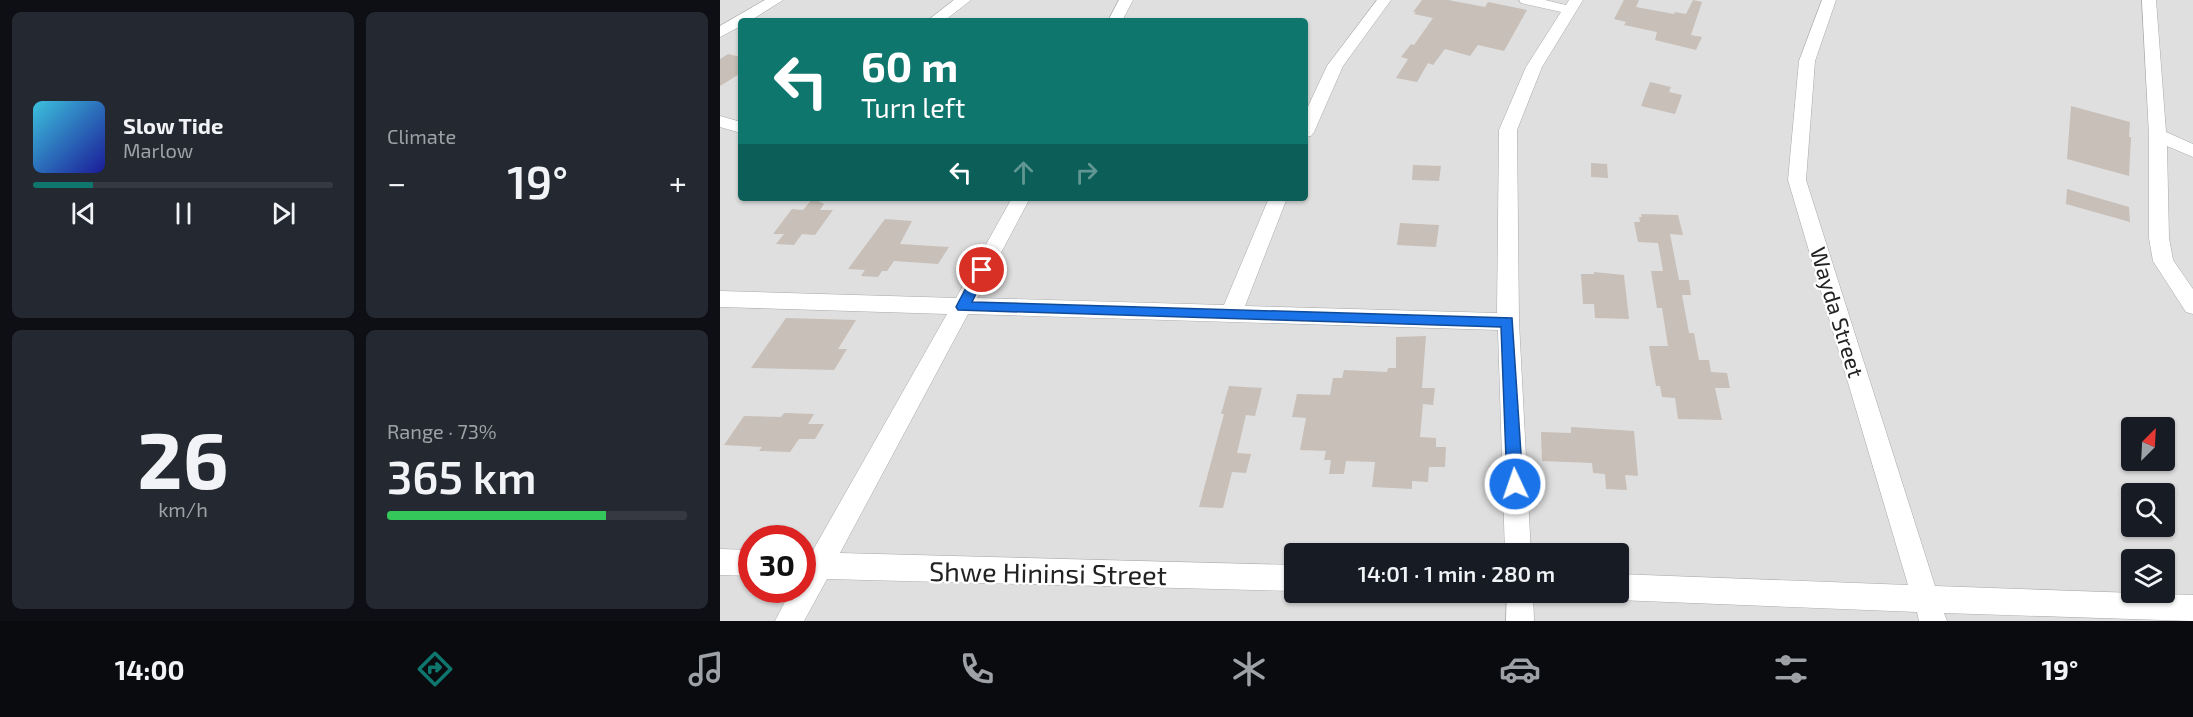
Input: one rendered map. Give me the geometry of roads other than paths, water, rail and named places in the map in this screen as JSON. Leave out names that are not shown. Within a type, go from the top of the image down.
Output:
[{"type":"street","points":[[744,18],[776,0]]},
{"type":"street","points":[[938,18],[964,0]]},
{"type":"street","points":[[1117,18],[1126,0]]},
{"type":"street","points":[[1308,125],[1335,66],[1384,0]]},
{"type":"street","points":[[1518,543],[1508,322],[1508,130],[1534,67],[1573,5],[1526,0]]},
{"type":"street","name":"Wayda Street","points":[[1829,0],[1807,61],[1797,180],[1930,611]]},
{"type":"street","points":[[2149,0],[2158,135],[2159,238],[2163,261],[2193,306]]},
{"type":"street","points":[[720,32],[738,22]]},
{"type":"street","points":[[720,121],[738,127]]},
{"type":"street","points":[[2158,135],[2193,151]]},
{"type":"street","points":[[816,557],[963,307],[1019,201]]},
{"type":"street","points":[[1231,314],[1277,201]]},
{"type":"street","points":[[720,299],[1508,322]]},
{"type":"street","points":[[720,562],[738,563]]},
{"type":"street","name":"Shwe Hininsi Street","points":[[816,566],[1284,578]]},
{"type":"street","points":[[1629,588],[1930,611],[2112,614],[2193,609]]},
{"type":"street","points":[[789,621],[796,603]]},
{"type":"street","points":[[1520,603],[1520,621]]}]
